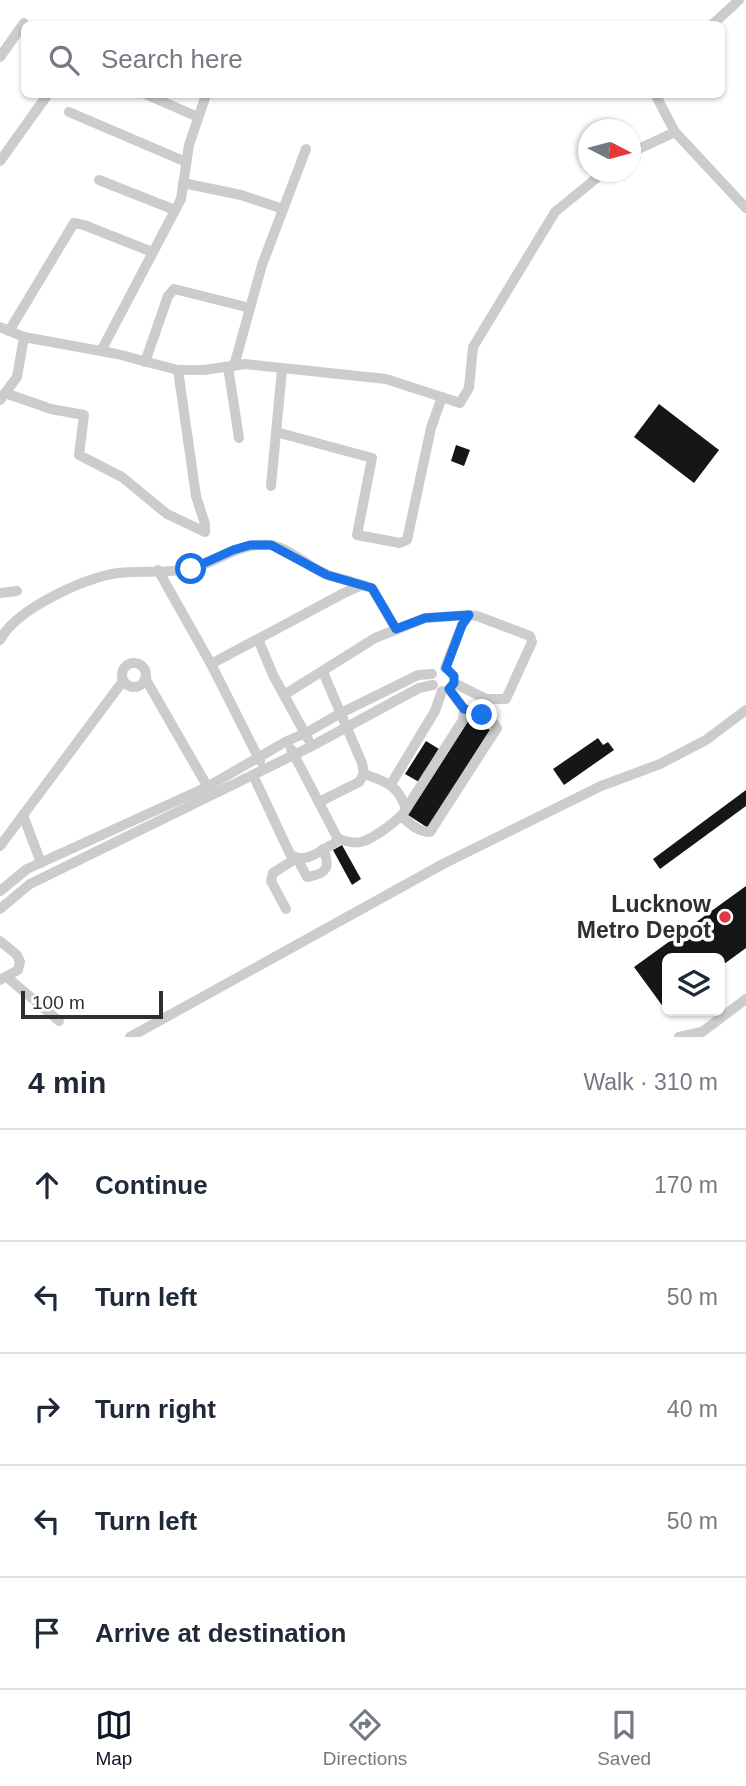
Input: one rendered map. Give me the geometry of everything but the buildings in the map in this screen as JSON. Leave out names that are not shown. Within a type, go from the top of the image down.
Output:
[{"type":"street","points":[[716,21],[739,0]]},
{"type":"street","points":[[0,57],[21,27]]},
{"type":"street","points":[[0,160],[45,98]]},
{"type":"street","points":[[154,98],[198,117]]},
{"type":"street","points":[[101,351],[181,199],[186,162],[205,98]]},
{"type":"street","points":[[657,98],[675,132],[746,208]]},
{"type":"street","points":[[69,112],[186,162]]},
{"type":"street","points":[[641,148],[675,132]]},
{"type":"street","points":[[239,438],[231,366],[262,265],[306,149]]},
{"type":"street","points":[[99,180],[176,210]]},
{"type":"street","points":[[152,252],[74,223],[4,329],[23,337],[101,351],[178,370],[245,364],[386,379],[460,403],[469,387],[472,347],[555,212],[592,182]]},
{"type":"street","points":[[183,183],[241,195],[283,209]]},
{"type":"street","points":[[145,362],[168,296],[174,289],[250,308]]},
{"type":"street","points":[[23,337],[17,377],[2,396],[84,415],[79,455],[122,477],[167,514],[205,532],[196,496],[178,370]]},
{"type":"street","points":[[271,486],[282,369]]},
{"type":"street","points":[[276,432],[372,458],[358,534],[400,543],[407,540],[431,428],[442,397]]},
{"type":"street","points":[[0,640],[5,630],[20,617],[87,580],[118,573],[191,569],[250,545],[271,545],[327,575],[372,588],[396,629]]},
{"type":"street","points":[[158,570],[211,664],[265,769]]},
{"type":"street","points":[[211,664],[362,585]]},
{"type":"street","points":[[0,593],[17,592]]},
{"type":"street","points":[[446,668],[462,625],[469,615]]},
{"type":"street","points":[[210,791],[287,740],[306,733],[418,675],[486,699],[506,699],[532,642],[530,636],[477,616],[425,618],[375,638],[284,695]]},
{"type":"street","points":[[258,639],[284,695],[306,733],[310,747]]},
{"type":"street","points":[[0,846],[123,681],[123,670],[132,663],[143,667],[145,678],[210,791]]},
{"type":"street","points":[[365,774],[391,784],[402,796],[404,813],[423,832],[430,832],[497,728],[482,715],[464,709],[442,684],[438,669],[446,668]]},
{"type":"street","points":[[0,909],[30,884],[170,810],[253,775],[419,688],[442,684],[454,676],[446,668]]},
{"type":"street","points":[[323,672],[365,774]]},
{"type":"street","points":[[123,681],[129,686],[137,687],[145,678]]},
{"type":"street","points":[[391,784],[435,711],[442,684]]},
{"type":"street","points":[[287,740],[338,839],[351,843],[362,842],[404,813],[463,720],[464,709]]},
{"type":"street","points":[[130,1037],[443,864],[601,786],[660,764],[706,740],[746,710]]},
{"type":"street","points":[[319,802],[359,782],[365,774]]},
{"type":"street","points":[[253,775],[290,854],[307,877],[317,875],[327,868],[328,862],[323,849]]},
{"type":"street","points":[[0,891],[27,869],[170,810]]},
{"type":"street","points":[[23,815],[41,863]]},
{"type":"street","points":[[286,909],[271,881],[273,873],[338,839]]},
{"type":"street","points":[[10,883],[18,894]]},
{"type":"street","points":[[0,940],[17,955],[20,962],[18,970],[4,979],[59,1021]]},
{"type":"street","points":[[679,1037],[702,1032],[746,999]]},
{"type":"place","name":"Lucknow Metro Depot","points":[[725,917]]},
{"type":"route","points":[[191,569],[233,550],[250,545],[271,545],[327,575],[372,588],[396,629],[425,618],[469,615],[462,625],[446,668],[454,676],[454,683],[449,689],[464,709],[482,715]]}]
